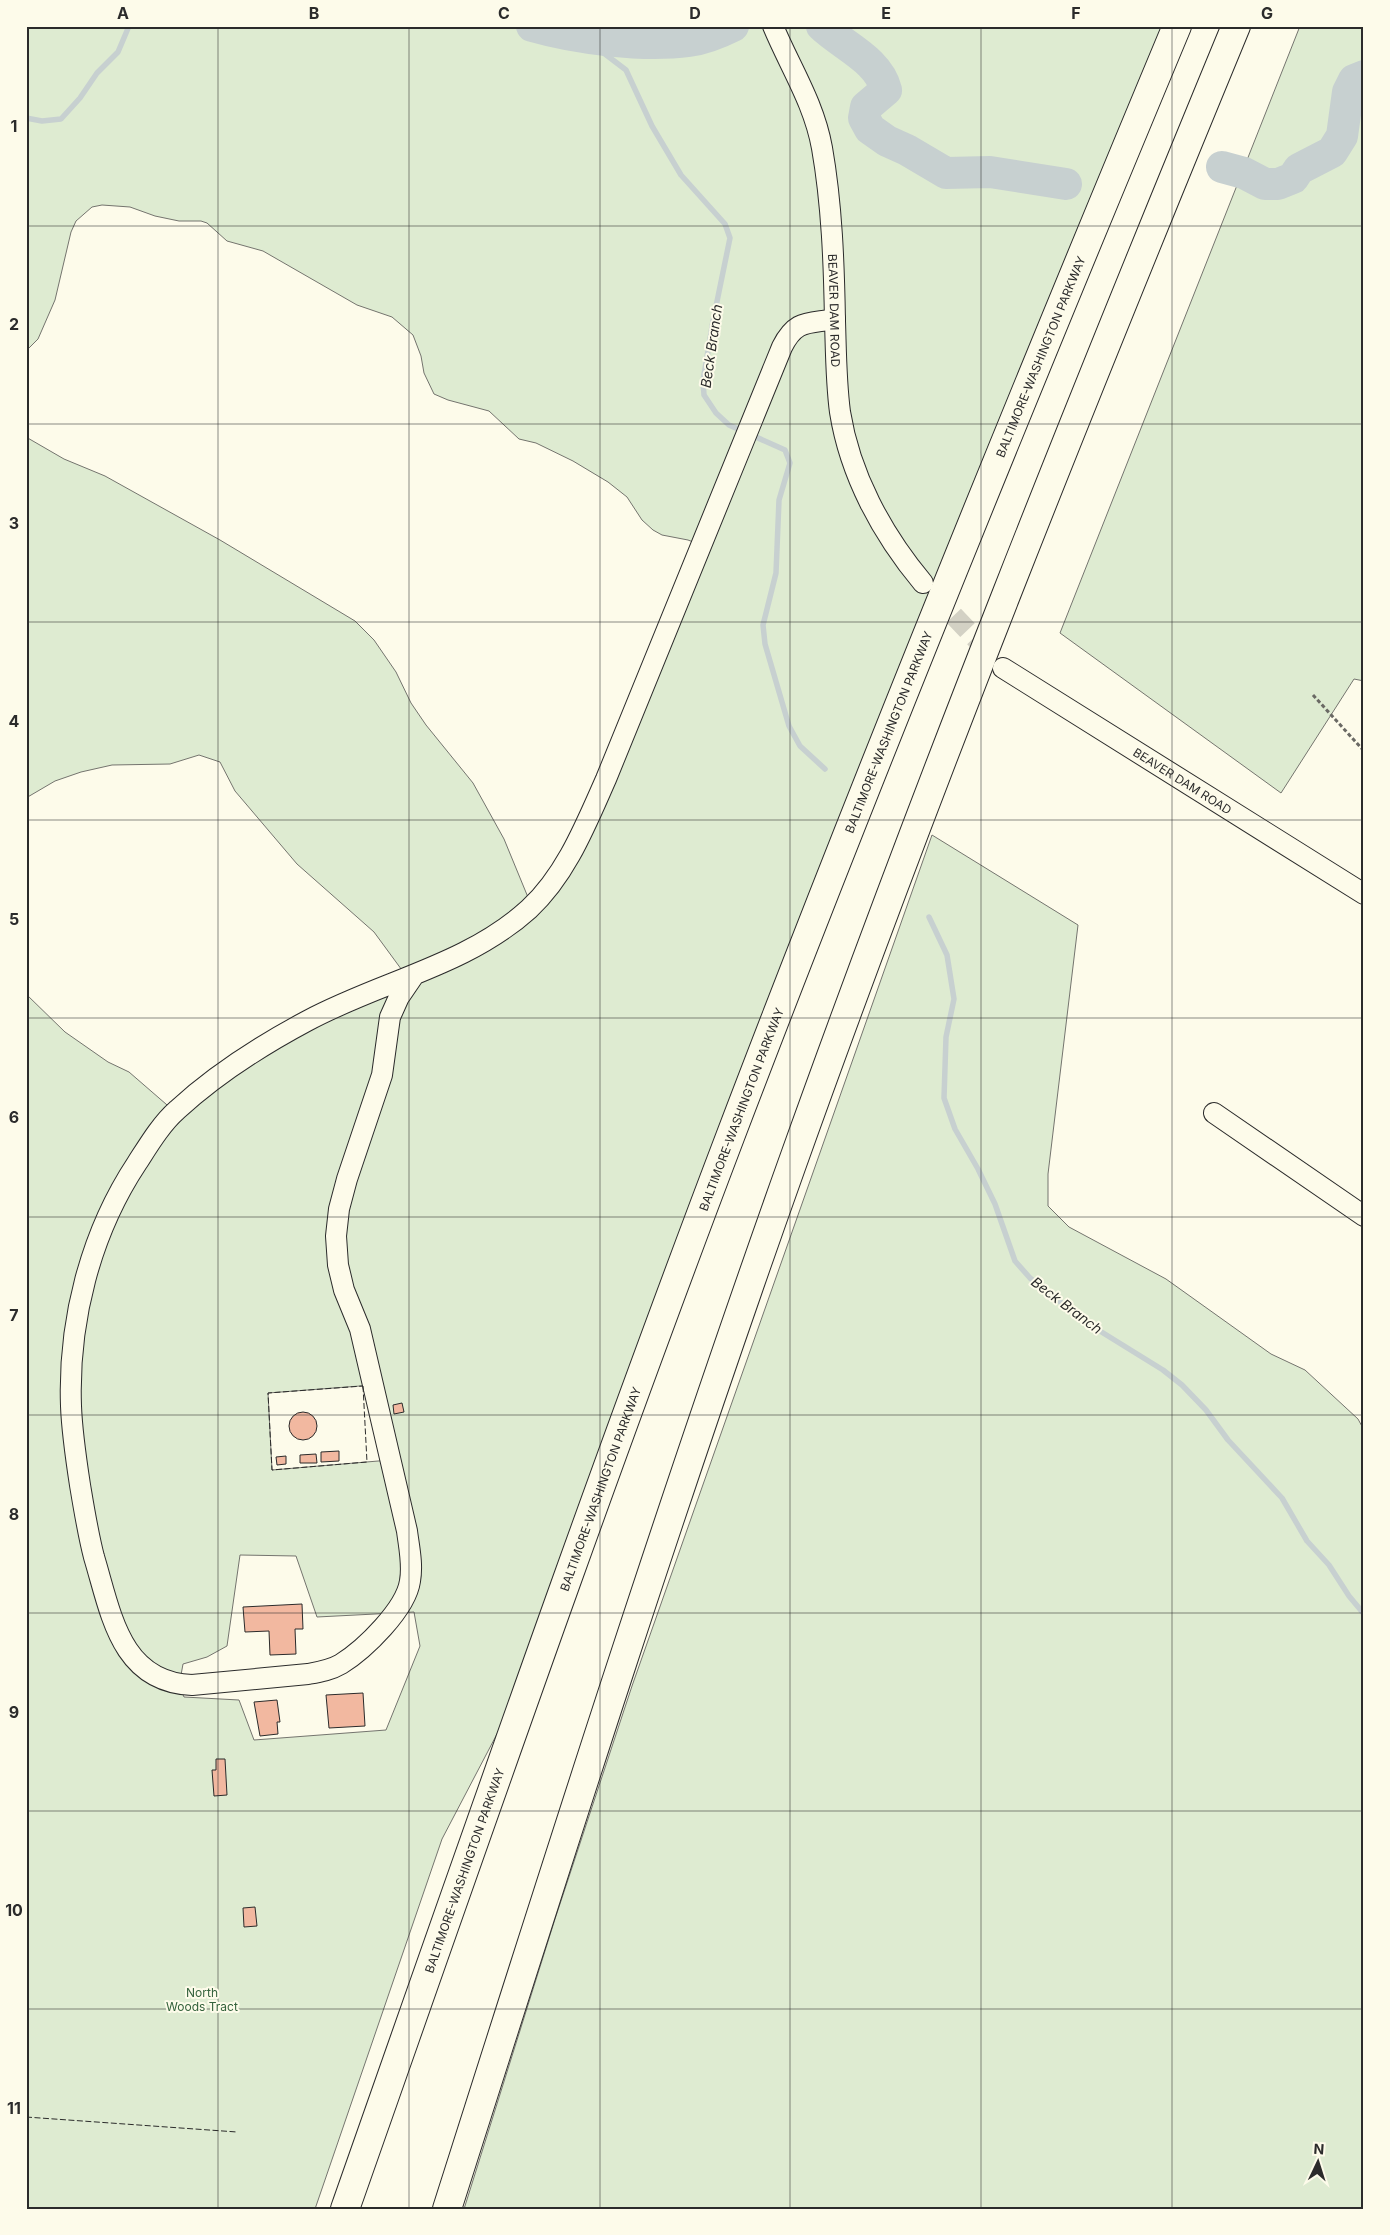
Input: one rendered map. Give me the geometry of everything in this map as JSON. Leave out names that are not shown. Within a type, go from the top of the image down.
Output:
[{"type":"highway","name":"BALTIMORE-WASHINGTON PARKWAY","points":[[345,2209],[542,1648],[731,1135],[944,590],[1177,26]]},
{"type":"highway","points":[[447,2209],[617,1674],[793,1162],[1002,603],[1236,26]]},
{"type":"street","name":"BEAVER DAM ROAD","points":[[774,28],[804,89],[813,113],[822,148],[828,205],[838,395],[850,455],[858,478],[885,532],[902,559],[922,583]]},
{"type":"street","points":[[414,975],[399,997],[390,1017],[382,1075],[338,1209],[336,1236],[338,1265],[344,1290],[360,1329],[407,1531],[411,1562],[408,1590],[389,1619],[351,1656],[332,1668],[308,1674],[279,1677],[192,1685],[174,1683],[140,1667],[130,1656],[122,1640],[93,1552],[84,1507],[71,1407],[72,1366],[84,1281],[100,1233],[123,1185],[174,1112],[231,1067],[309,1020],[465,952],[508,927],[544,894],[564,866],[610,770],[782,347],[792,330],[798,326],[835,319]]},
{"type":"street","name":"BEAVER DAM ROAD","points":[[1003,668],[1364,894]]},
{"type":"street","points":[[1214,1113],[1364,1216]]},
{"type":"path","points":[[1313,695],[1364,751]]},
{"type":"green space","name":"North Woods Tract","points":[[26,26],[1177,26],[542,1648],[442,1839],[315,2209],[26,2209],[26,994],[65,1032],[108,1062],[129,1072],[174,1111],[231,1067],[407,977],[374,932],[297,864],[235,791],[220,762],[199,755],[170,764],[112,765],[81,772],[55,781],[26,798],[26,437],[64,459],[105,476],[220,540],[355,621],[374,640],[396,672],[411,703],[426,725],[473,783],[504,839],[532,907],[544,894],[701,545],[688,540],[662,535],[653,530],[642,520],[627,497],[608,482],[573,461],[536,443],[519,439],[489,411],[448,400],[434,394],[424,373],[421,356],[413,335],[392,317],[357,305],[263,251],[227,241],[207,223],[201,221],[179,221],[155,216],[130,207],[102,205],[92,207],[76,221],[71,232],[55,300],[38,339],[26,351]],"holes":[[[373,1385],[390,1460],[272,1470],[268,1393]],[[240,1555],[296,1556],[317,1617],[414,1612],[420,1646],[386,1730],[254,1740],[239,1700],[184,1697],[179,1686],[183,1664],[207,1657],[227,1646]]]},
{"type":"green space","points":[[1300,26],[1364,26],[1364,681],[1354,679],[1281,793],[1060,633]]},
{"type":"green space","points":[[932,835],[1078,925],[1048,1174],[1048,1206],[1069,1227],[1166,1279],[1271,1354],[1305,1370],[1358,1419],[1364,1430],[1364,2209],[464,2209],[555,1919],[632,1686]]},
{"type":"building","points":[[402,1403],[404,1412],[394,1414],[393,1405]]},
{"type":"building","points":[[303,1412],[313,1416],[317,1426],[313,1436],[303,1440],[293,1436],[289,1426],[293,1416]]},
{"type":"building","points":[[339,1451],[339,1461],[321,1462],[321,1452]]},
{"type":"building","points":[[316,1454],[317,1463],[300,1463],[300,1455]]},
{"type":"building","points":[[286,1456],[286,1464],[277,1465],[276,1457]]},
{"type":"building","points":[[302,1604],[303,1629],[295,1629],[296,1654],[270,1655],[269,1631],[245,1632],[243,1607]]},
{"type":"building","points":[[363,1693],[365,1726],[329,1728],[326,1695]]},
{"type":"building","points":[[277,1700],[280,1722],[277,1722],[278,1734],[260,1736],[254,1702]]},
{"type":"building","points":[[216,1759],[225,1759],[227,1795],[214,1796],[212,1770],[216,1770]]},
{"type":"building","points":[[255,1907],[257,1926],[244,1927],[243,1908]]},
{"type":"waterway","points":[[26,118],[42,121],[61,119],[80,98],[97,73],[118,52],[129,26]]},
{"type":"waterway","points":[[532,26],[589,38],[651,43],[695,40],[733,26]]},
{"type":"waterway","points":[[822,26],[859,54],[876,70],[882,79],[886,90],[866,107],[864,118],[870,129],[887,141],[907,150],[946,173],[990,172],[1066,184]]},
{"type":"waterway","name":"Beck Branch","points":[[575,36],[605,54],[626,70],[652,126],[681,175],[725,224],[730,238],[703,381],[704,395],[716,413],[729,425],[785,450],[790,463],[779,500],[776,573],[763,625],[765,644],[789,726],[800,746],[825,769]]},
{"type":"waterway","points":[[1222,167],[1244,173],[1265,184],[1278,184],[1293,178],[1299,169],[1332,152],[1342,136],[1348,92],[1354,80],[1364,76]]},
{"type":"waterway","name":"Beck Branch","points":[[929,917],[947,955],[954,999],[946,1037],[944,1098],[955,1129],[995,1204],[1015,1261],[1030,1278],[1087,1323],[1163,1370],[1182,1385],[1206,1410],[1228,1440],[1282,1498],[1307,1541],[1329,1565],[1349,1596],[1364,1614]]},
{"type":"tunnel","points":[[933,594],[994,658]]},
{"type":"fence","points":[[363,1386],[367,1462],[272,1470],[268,1393],[363,1386]]},
{"type":"fence","points":[[26,2117],[237,2132]]}]
